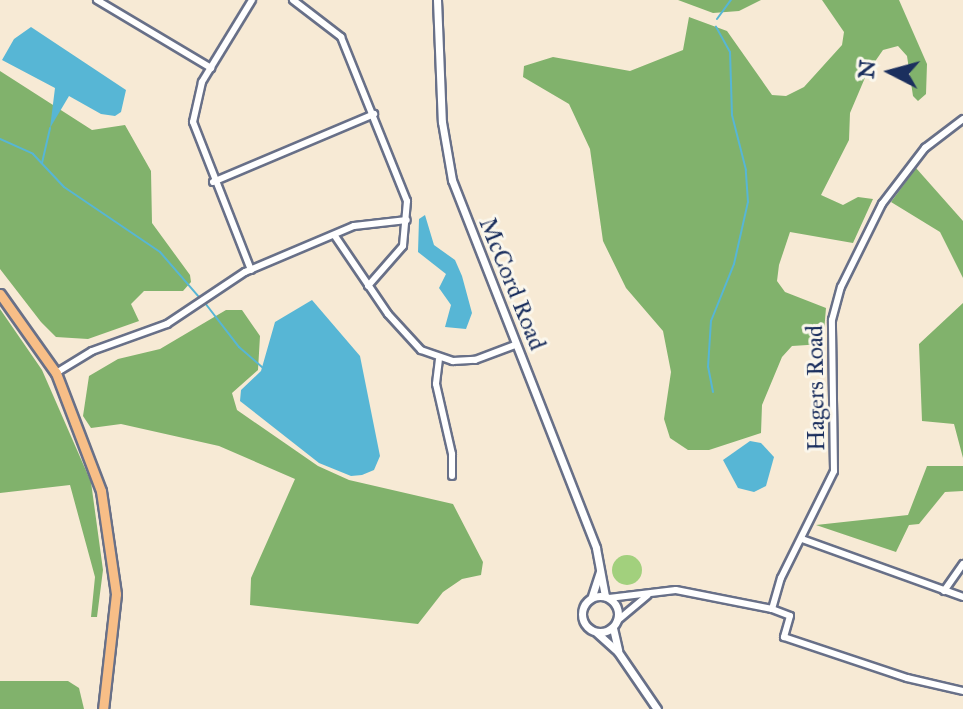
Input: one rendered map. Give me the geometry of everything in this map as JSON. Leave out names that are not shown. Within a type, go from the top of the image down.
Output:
[{"type":"main road","points":[[0,294],[56,373],[90,452],[111,544],[116,623],[103,709]]},
{"type":"street","points":[[97,0],[211,68]]},
{"type":"street","points":[[251,270],[213,182],[193,122],[193,103],[252,0]]},
{"type":"street","points":[[293,0],[341,37],[401,182],[407,220],[403,246],[368,286]]},
{"type":"street","name":"McCord Road","points":[[437,0],[449,169],[600,571],[607,597],[618,611],[615,624],[618,652]]},
{"type":"street","points":[[213,182],[374,114]]},
{"type":"street","name":"Hagers Road","points":[[772,609],[835,465],[832,335],[841,287],[882,204],[925,148],[963,119]]},
{"type":"street","points":[[56,373],[92,351],[167,324],[251,270],[367,222],[407,220]]},
{"type":"street","points":[[335,236],[407,338],[439,359],[475,360],[515,345]]},
{"type":"street","points":[[439,359],[436,384],[452,454],[452,476]]},
{"type":"street","points":[[802,539],[963,597]]},
{"type":"street","points":[[944,591],[963,564]]},
{"type":"street","points":[[600,571],[592,596],[583,604],[582,617],[596,632],[615,624],[648,595]]},
{"type":"street","points":[[592,596],[704,593],[772,609],[790,616],[784,637],[907,678],[963,691]]},
{"type":"street","name":"McCord Road","points":[[596,632],[618,652],[657,709]]},
{"type":"green space","points":[[678,0],[761,0],[739,11],[713,13]]},
{"type":"green space","points":[[822,0],[899,0],[927,64],[926,94],[918,101],[913,96],[907,56],[898,46],[883,50],[867,73],[850,113],[849,140],[821,195],[843,205],[858,197],[873,199],[853,243],[790,232],[779,265],[777,281],[785,292],[826,308],[823,344],[792,346],[782,357],[762,405],[761,433],[709,450],[688,450],[670,438],[664,419],[671,372],[663,331],[626,288],[603,241],[590,149],[569,104],[523,77],[524,66],[553,57],[630,71],[683,50],[689,17],[727,31],[772,95],[786,96],[804,87],[842,45],[844,32]]},
{"type":"green space","points":[[0,71],[92,130],[125,125],[151,171],[152,223],[190,275],[191,282],[183,291],[144,291],[131,304],[139,321],[88,339],[56,337],[41,322],[0,269]]},
{"type":"green space","points":[[916,168],[963,221],[963,278],[940,232],[891,202]]},
{"type":"green space","points":[[963,303],[963,458],[954,424],[922,421],[919,344]]},
{"type":"green space","points":[[0,309],[42,370],[91,482],[103,570],[97,617],[91,617],[95,577],[70,485],[0,493]]},
{"type":"green space","points":[[226,310],[242,310],[260,336],[258,370],[232,393],[237,410],[318,466],[349,480],[453,504],[483,562],[481,575],[462,579],[443,592],[418,624],[250,605],[251,578],[295,479],[219,446],[121,424],[91,428],[83,416],[89,376],[118,359],[160,349]]},
{"type":"green space","points":[[927,466],[963,466],[963,491],[945,492],[919,524],[909,525],[896,552],[816,525],[908,515]]},
{"type":"green space","points":[[627,555],[633,556],[641,564],[641,576],[633,584],[627,585],[621,584],[613,576],[612,570],[613,564],[621,556]]},
{"type":"green space","points":[[0,681],[68,681],[79,688],[84,709],[0,709]]},
{"type":"water","points":[[31,27],[126,90],[121,112],[115,116],[101,114],[69,96],[50,128],[55,88],[2,60],[14,39]]},
{"type":"water","points":[[425,215],[434,245],[455,260],[462,276],[472,313],[466,329],[445,327],[451,305],[439,288],[446,274],[418,252],[419,219]]},
{"type":"water","points":[[312,300],[360,356],[380,456],[374,470],[362,475],[351,476],[319,463],[240,401],[241,390],[261,371],[275,322]]},
{"type":"water","points":[[750,441],[761,443],[774,457],[766,486],[754,492],[738,488],[723,460]]},
{"type":"waterway","points":[[717,19],[731,0]]},
{"type":"waterway","points":[[713,392],[708,367],[711,321],[734,264],[748,202],[746,170],[732,115],[730,52],[716,27]]},
{"type":"waterway","points":[[42,163],[50,128]]},
{"type":"waterway","points":[[0,139],[33,154],[64,187],[160,252],[199,297]]},
{"type":"waterway","points":[[205,303],[239,347],[264,369]]}]
